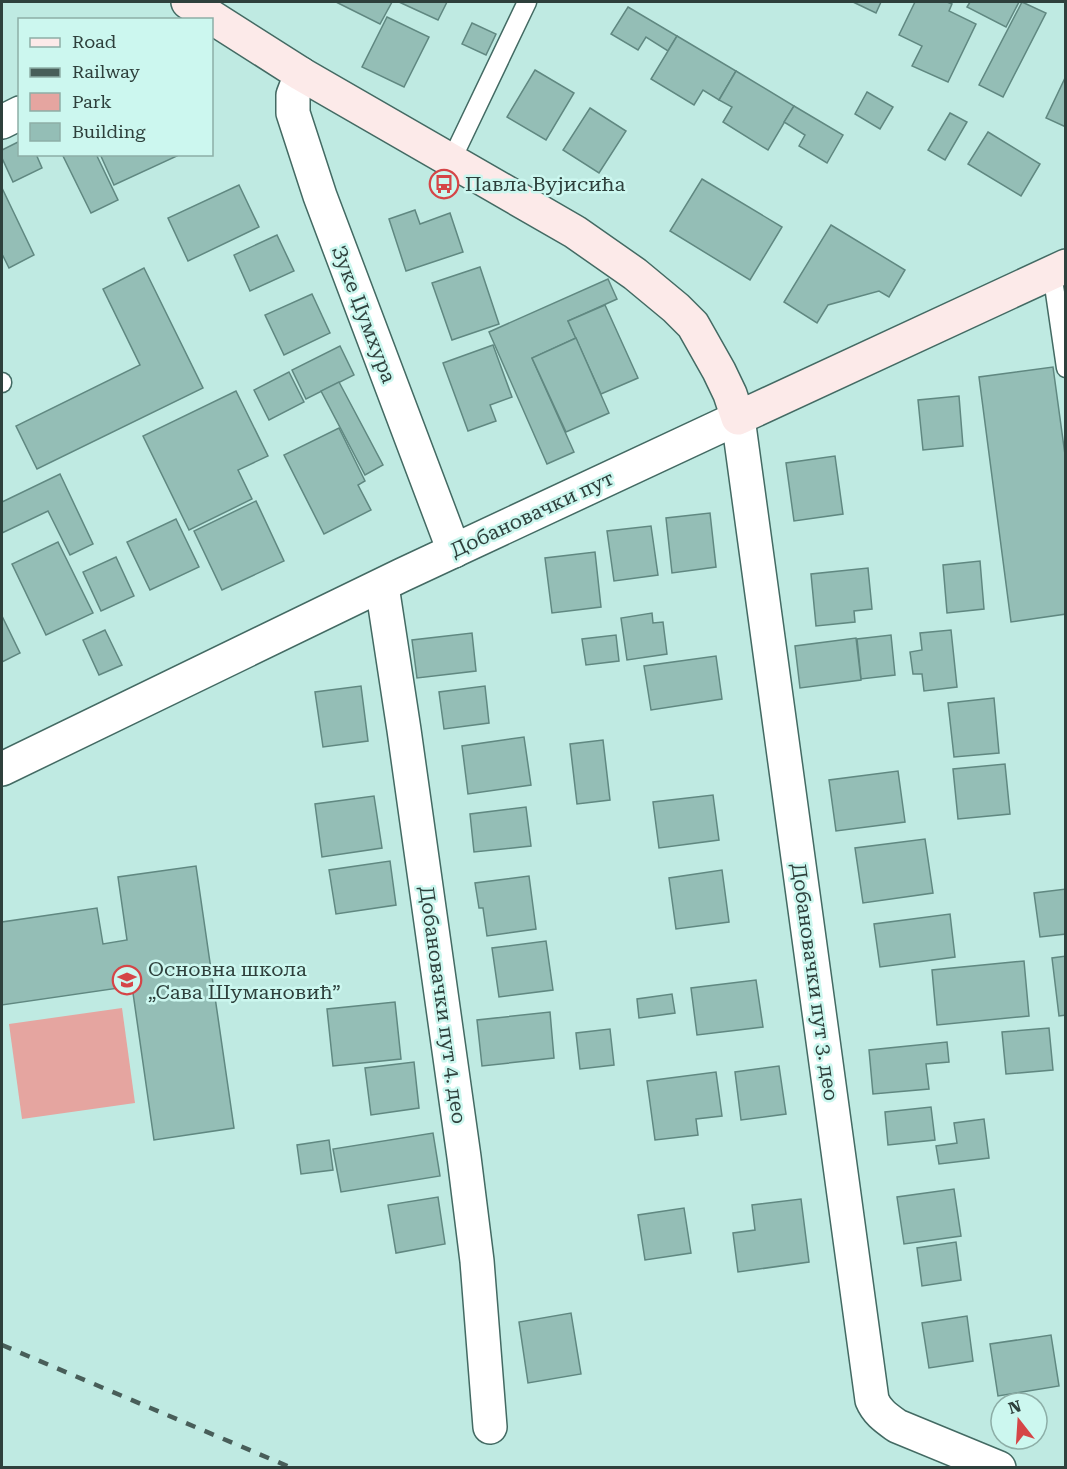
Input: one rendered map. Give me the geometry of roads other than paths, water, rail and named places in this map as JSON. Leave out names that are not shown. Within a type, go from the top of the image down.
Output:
[{"type":"street","points":[[190,9],[205,18]]},
{"type":"street","points":[[213,22],[574,232],[635,274],[693,325],[730,394],[738,418]]},
{"type":"street","name":"Зуке Џумхура","points":[[301,74],[293,95],[293,113],[320,196],[454,551]]},
{"type":"street","points":[[2,122],[18,114]]},
{"type":"street","name":"Добановачки пут","points":[[2,769],[382,585],[1059,269]]},
{"type":"street","name":"Добановачки пут 3. део","points":[[738,418],[872,1400],[876,1408],[897,1426],[999,1467]]},
{"type":"street","name":"Добановачки пут 4. део","points":[[382,585],[465,1168],[478,1282],[490,1427]]},
{"type":"lane","points":[[452,161],[527,2]]},
{"type":"lane","points":[[1059,269],[1065,368]]},
{"type":"railway","points":[[2,1345],[292,1468]]},
{"type":"place","name":"Павла Вујисића","points":[[444,184]]},
{"type":"place","name":"Основна школа „Сава Шумановић”","points":[[127,980]]}]
